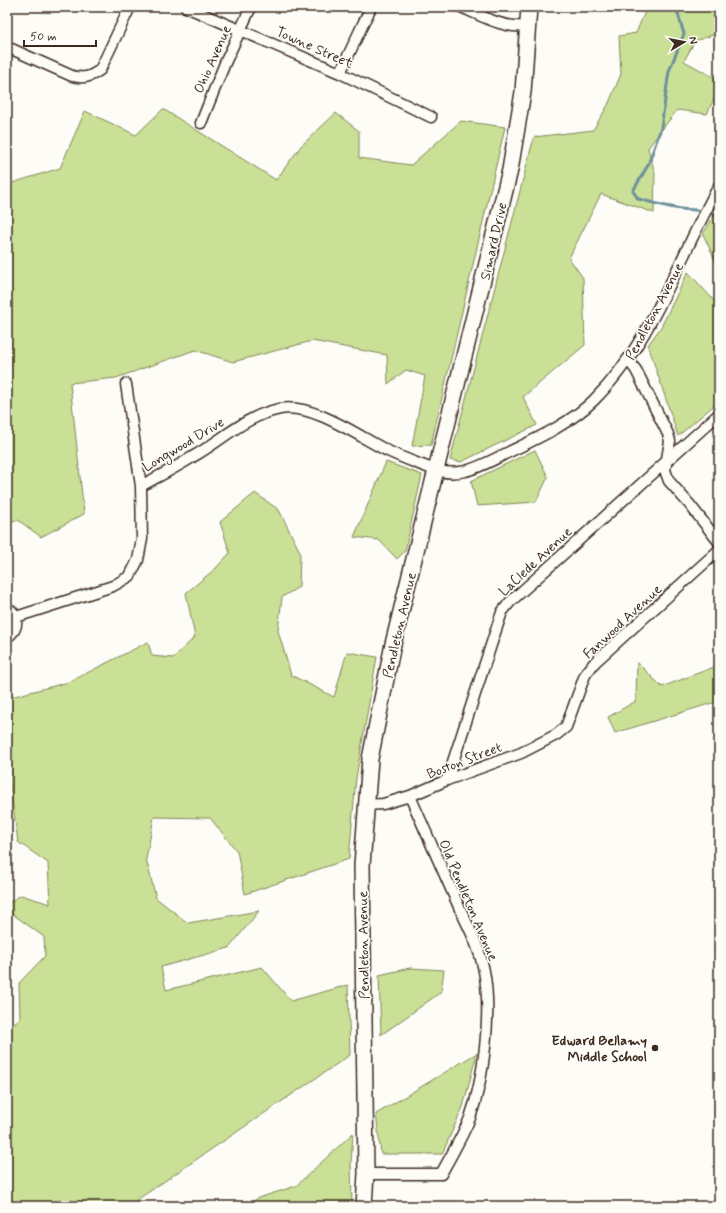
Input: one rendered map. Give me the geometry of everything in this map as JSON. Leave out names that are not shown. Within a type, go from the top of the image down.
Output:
[{"type":"street","points":[[7,48],[72,76],[84,79],[92,76],[100,70],[130,7]]},
{"type":"street","name":"Towne Street","points":[[186,7],[340,73],[431,117]]},
{"type":"street","name":"Ohio Avenue","points":[[201,123],[251,7]]},
{"type":"street","points":[[340,73],[371,7]]},
{"type":"street","points":[[461,7],[505,25],[518,28],[528,26]]},
{"type":"street","name":"Simard Drive","points":[[436,471],[510,170],[523,92],[529,7]]},
{"type":"street","name":"Pendleton Avenue","points":[[364,1206],[366,1174],[362,880],[370,759],[387,672],[436,471],[464,473],[484,465],[564,423],[592,402],[628,360],[663,297],[719,186]]},
{"type":"street","points":[[628,360],[636,370],[668,434],[670,441],[665,470],[669,481],[719,542]]},
{"type":"street","points":[[126,384],[141,486]]},
{"type":"street","name":"Longwood Drive","points":[[16,617],[113,586],[130,576],[138,560],[142,539],[141,486],[195,456],[243,423],[271,411],[282,408],[311,413],[345,427],[388,451],[436,471]]},
{"type":"street","name":"LaClede Avenue","points":[[447,780],[502,612],[510,602],[666,460],[719,414]]},
{"type":"street","name":"Fanwood Avenue","points":[[566,727],[585,676],[595,662],[719,550]]},
{"type":"street","points":[[7,608],[16,617],[16,629],[7,637]]},
{"type":"street","name":"Boston Street","points":[[366,805],[383,804],[410,796],[447,780],[521,753],[556,735],[566,727]]},
{"type":"street","name":"Old Pendleton Avenue","points":[[366,1174],[441,1174],[469,1119],[478,1094],[483,1058],[486,1022],[484,972],[471,932],[410,796]]},
{"type":"green space","points":[[647,7],[719,7],[719,33],[695,41],[684,61],[719,80],[719,88],[707,114],[677,110],[648,148],[655,173],[654,213],[601,194],[569,258],[583,278],[585,345],[523,397],[537,425],[461,462],[450,460],[534,137],[593,130],[608,105],[621,74],[619,36],[636,33]]},
{"type":"green space","points":[[163,109],[276,180],[301,146],[336,113],[359,131],[359,158],[411,165],[461,121],[505,127],[431,445],[412,446],[425,376],[406,370],[388,384],[387,355],[312,341],[233,362],[195,350],[116,378],[70,383],[84,514],[41,537],[18,520],[7,522],[7,199],[9,184],[60,168],[85,111],[136,135]]},
{"type":"green space","points":[[719,207],[719,269],[703,234]]},
{"type":"green space","points":[[688,272],[719,306],[719,401],[678,436],[648,345],[661,327]]},
{"type":"green space","points":[[535,450],[548,477],[536,502],[477,506],[471,481]]},
{"type":"green space","points":[[386,462],[422,475],[405,551],[397,559],[379,540],[354,537]]},
{"type":"green space","points":[[255,493],[279,510],[300,552],[299,587],[282,597],[278,631],[291,675],[334,697],[347,652],[377,657],[356,778],[349,859],[245,894],[237,851],[210,818],[154,817],[146,859],[156,898],[188,923],[259,911],[229,948],[161,967],[166,990],[262,967],[291,1001],[348,985],[350,1055],[128,1206],[7,1206],[7,1029],[20,1018],[19,983],[45,956],[44,937],[7,910],[7,904],[21,895],[50,904],[48,863],[18,842],[7,764],[7,698],[69,682],[148,642],[152,656],[173,658],[195,637],[186,593],[215,569],[230,553],[220,522]]},
{"type":"green space","points":[[637,662],[662,687],[719,665],[719,701],[615,733],[608,717],[636,701]]},
{"type":"green space","points":[[410,968],[444,970],[441,992],[381,1035],[379,975]]},
{"type":"green space","points":[[477,1053],[463,1107],[442,1154],[381,1154],[376,1114]]},
{"type":"green space","points":[[353,1133],[351,1163],[352,1206],[247,1206],[258,1198],[296,1186]]},
{"type":"waterway","points":[[676,7],[684,34],[669,71],[661,128],[648,165],[633,191],[638,199],[675,208],[705,211],[719,218]]},
{"type":"place","name":"Edward Bellamy Middle School","points":[[655,1048]]}]
